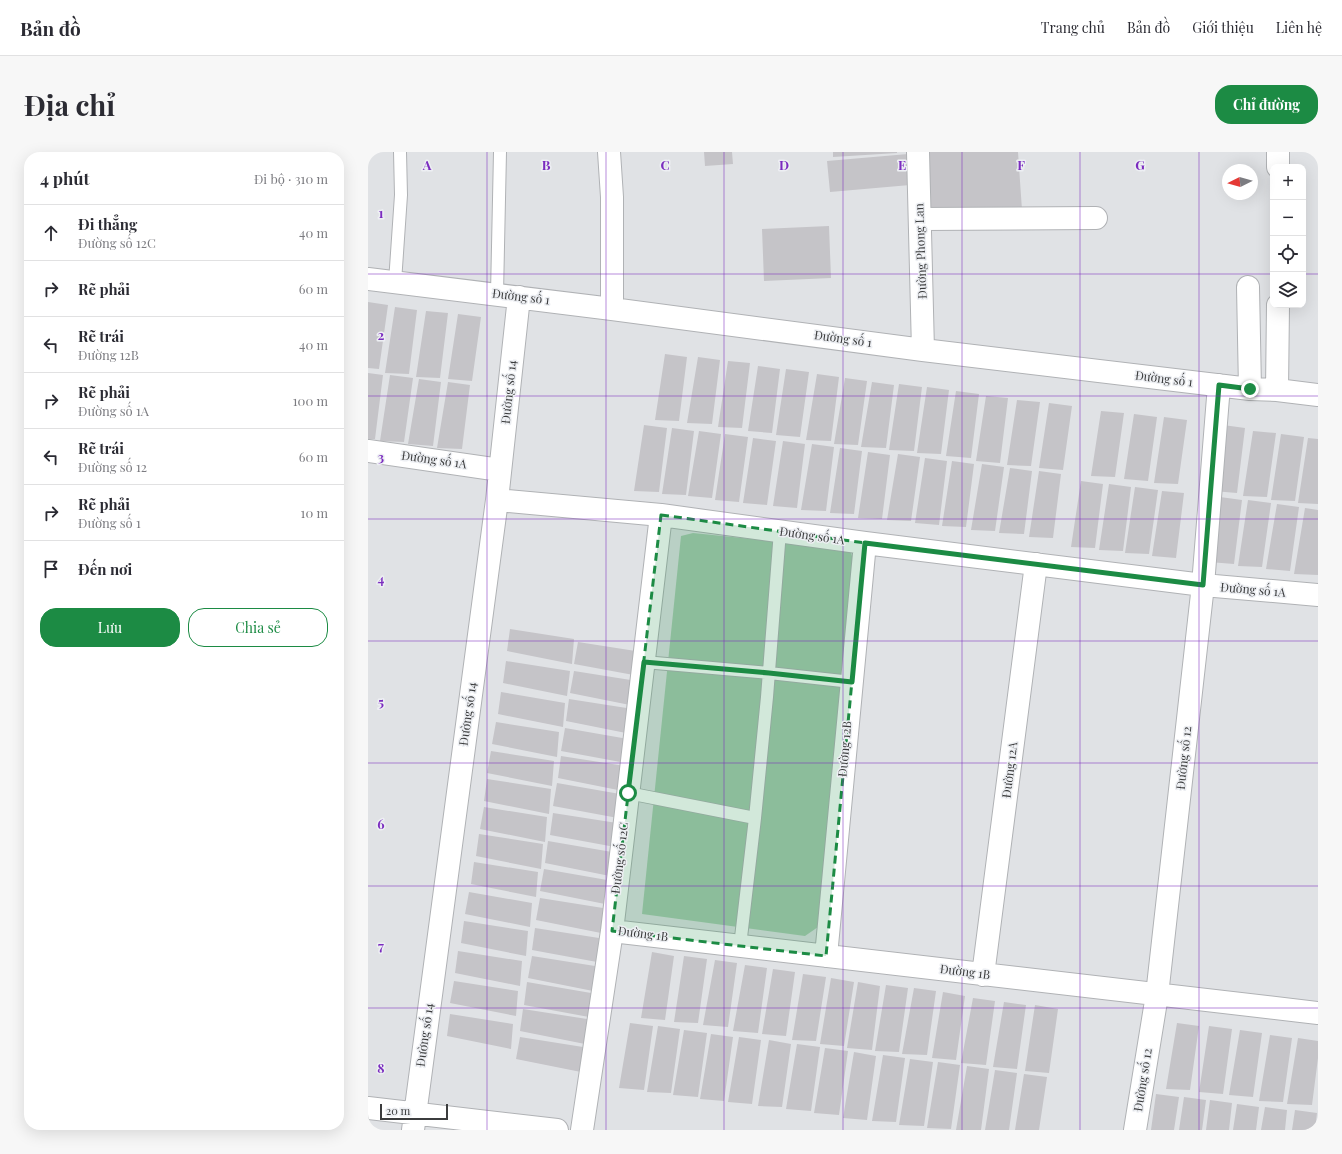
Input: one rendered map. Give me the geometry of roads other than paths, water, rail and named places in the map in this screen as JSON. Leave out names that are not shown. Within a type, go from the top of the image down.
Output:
[{"type":"street","points":[[609,152],[612,197],[612,309]]},
{"type":"street","name":"Đường Phong Lan","points":[[918,152],[923,350]]},
{"type":"street","points":[[1278,152],[1278,164]]},
{"type":"street","points":[[920,219],[1096,218]]},
{"type":"street","name":"Đường số 1","points":[[368,279],[497,294],[923,350],[1250,389],[1277,390],[1318,395]]},
{"type":"street","points":[[1248,287],[1250,389]]},
{"type":"street","name":"Đường số 14","points":[[413,1122],[497,500],[519,297]]},
{"type":"street","points":[[1277,390],[1278,308]]},
{"type":"street","name":"Đường số 12","points":[[1135,1130],[1157,995],[1203,585],[1219,385]]},
{"type":"street","name":"Đường số 1A","points":[[368,451],[500,470]]},
{"type":"street","name":"Đường số 1A","points":[[497,500],[661,514],[865,543],[1203,585],[1318,595]]},
{"type":"street","name":"Đường số 12C","points":[[582,1130],[612,931],[661,514]]},
{"type":"street","name":"Đường 12B","points":[[826,956],[865,543]]},
{"type":"street","name":"Đường 12A","points":[[983,975],[1036,564]]},
{"type":"street","name":"Đường 1B","points":[[612,931],[1318,1013]]},
{"type":"street","points":[[368,1108],[413,1122],[557,1130]]},
{"type":"lane","points":[[395,282],[401,194],[400,152]]},
{"type":"lane","points":[[497,294],[500,152]]},
{"type":"lane","points":[[740,946],[755,818],[769,673],[780,531]]},
{"type":"lane","points":[[644,662],[852,682]]},
{"type":"lane","points":[[628,793],[755,818]]}]
